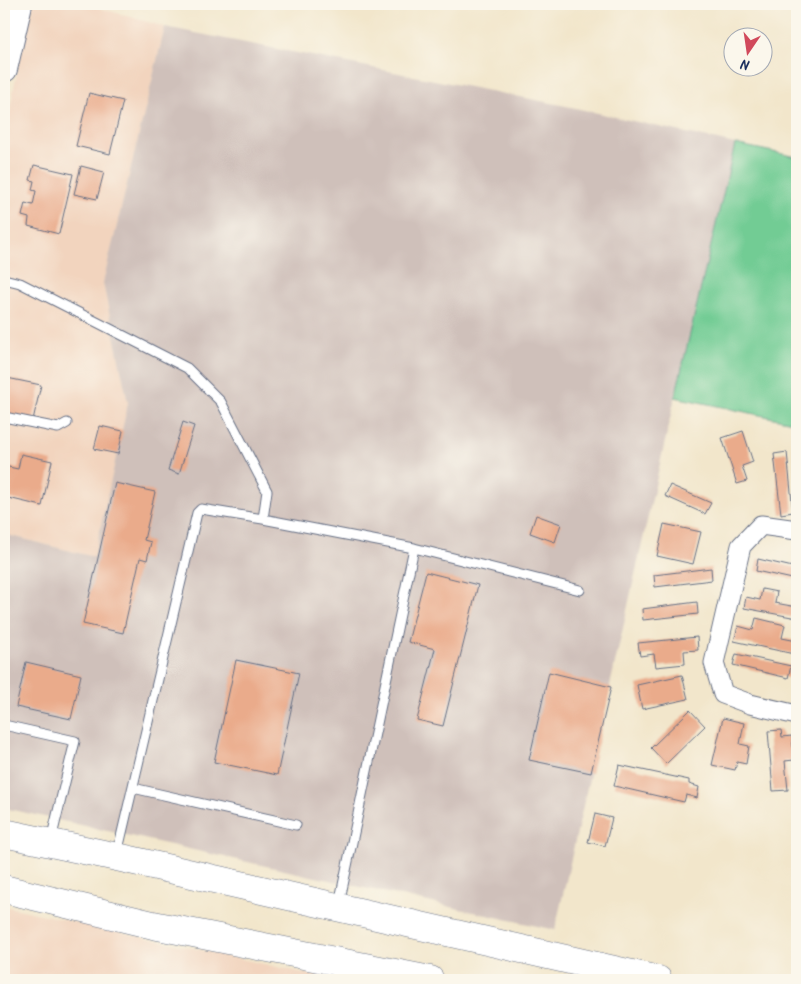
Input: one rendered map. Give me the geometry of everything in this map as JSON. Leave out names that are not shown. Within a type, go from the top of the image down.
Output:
[{"type":"main road","points":[[4,833],[658,980]]},
{"type":"main road","points":[[4,889],[153,925],[357,969],[430,980]]},
{"type":"street","points":[[4,69],[19,4]]},
{"type":"street","points":[[797,530],[761,525],[741,546],[714,663],[723,694],[750,704],[797,715]]},
{"type":"lane","points":[[4,278],[20,283],[187,368],[221,402],[267,491],[263,518]]},
{"type":"lane","points":[[4,417],[58,428],[67,423]]},
{"type":"lane","points":[[116,857],[197,513],[201,509],[263,518],[414,548],[580,590]]},
{"type":"lane","points":[[338,907],[414,548]]},
{"type":"lane","points":[[4,725],[75,741],[51,843]]},
{"type":"lane","points":[[133,788],[296,824]]},
{"type":"shaded area","points":[[30,4],[86,4],[165,27],[103,283],[128,403],[94,557],[4,534],[4,139]]},
{"type":"shaded area","points":[[165,27],[571,107],[735,144],[675,397],[555,930],[4,808],[4,534],[94,557],[128,403],[103,283]]},
{"type":"shaded area","points":[[4,906],[335,980],[4,980]]},
{"type":"green space","points":[[735,144],[797,157],[797,423],[675,397]]},
{"type":"building","points":[[89,93],[123,101],[110,154],[76,146]]},
{"type":"building","points":[[34,165],[73,174],[59,234],[28,226],[29,218],[22,216],[25,203],[33,205],[36,191],[32,190],[34,181],[30,180]]},
{"type":"building","points":[[81,166],[104,172],[97,199],[74,194]]},
{"type":"building","points":[[7,378],[41,385],[33,420],[4,414]]},
{"type":"building","points":[[183,422],[194,426],[179,474],[168,470]]},
{"type":"building","points":[[100,426],[123,431],[118,454],[94,449]]},
{"type":"building","points":[[743,431],[753,462],[742,466],[747,481],[737,484],[722,438]]},
{"type":"building","points":[[787,452],[793,512],[781,514],[774,454]]},
{"type":"building","points":[[21,454],[52,461],[42,506],[4,497],[4,466],[18,469]]},
{"type":"building","points":[[115,483],[155,492],[144,540],[151,542],[147,560],[140,558],[123,633],[83,624]]},
{"type":"building","points":[[670,485],[711,503],[705,514],[665,496]]},
{"type":"building","points":[[536,515],[561,524],[555,542],[530,533]]},
{"type":"building","points":[[664,524],[701,532],[693,564],[657,556]]},
{"type":"building","points":[[758,559],[797,568],[797,580],[756,571]]},
{"type":"building","points":[[711,568],[712,580],[655,587],[654,575]]},
{"type":"building","points":[[426,572],[478,585],[443,726],[417,720],[435,649],[408,642]]},
{"type":"building","points":[[762,589],[777,592],[775,603],[797,607],[797,618],[744,608],[746,597],[760,600]]},
{"type":"building","points":[[697,602],[698,614],[643,620],[642,609]]},
{"type":"building","points":[[756,618],[785,625],[782,638],[797,641],[794,654],[734,641],[738,626],[753,630]]},
{"type":"building","points":[[697,637],[698,650],[684,651],[685,664],[656,667],[654,654],[640,656],[638,643]]},
{"type":"building","points":[[736,654],[791,666],[788,678],[733,665]]},
{"type":"building","points":[[236,660],[299,673],[277,775],[214,762]]},
{"type":"building","points":[[26,662],[81,675],[71,719],[16,707]]},
{"type":"building","points":[[549,672],[611,687],[591,773],[529,760]]},
{"type":"building","points":[[682,675],[688,699],[642,709],[637,685]]},
{"type":"building","points":[[690,710],[705,726],[666,764],[651,748]]},
{"type":"building","points":[[723,718],[744,723],[740,744],[749,746],[746,764],[737,762],[735,770],[712,765]]},
{"type":"building","points":[[781,730],[782,737],[792,736],[794,760],[785,761],[788,790],[773,791],[768,731]]},
{"type":"building","points":[[619,765],[689,780],[689,784],[699,787],[697,798],[686,795],[684,802],[614,786]]},
{"type":"building","points":[[595,814],[612,818],[605,846],[588,842]]}]
